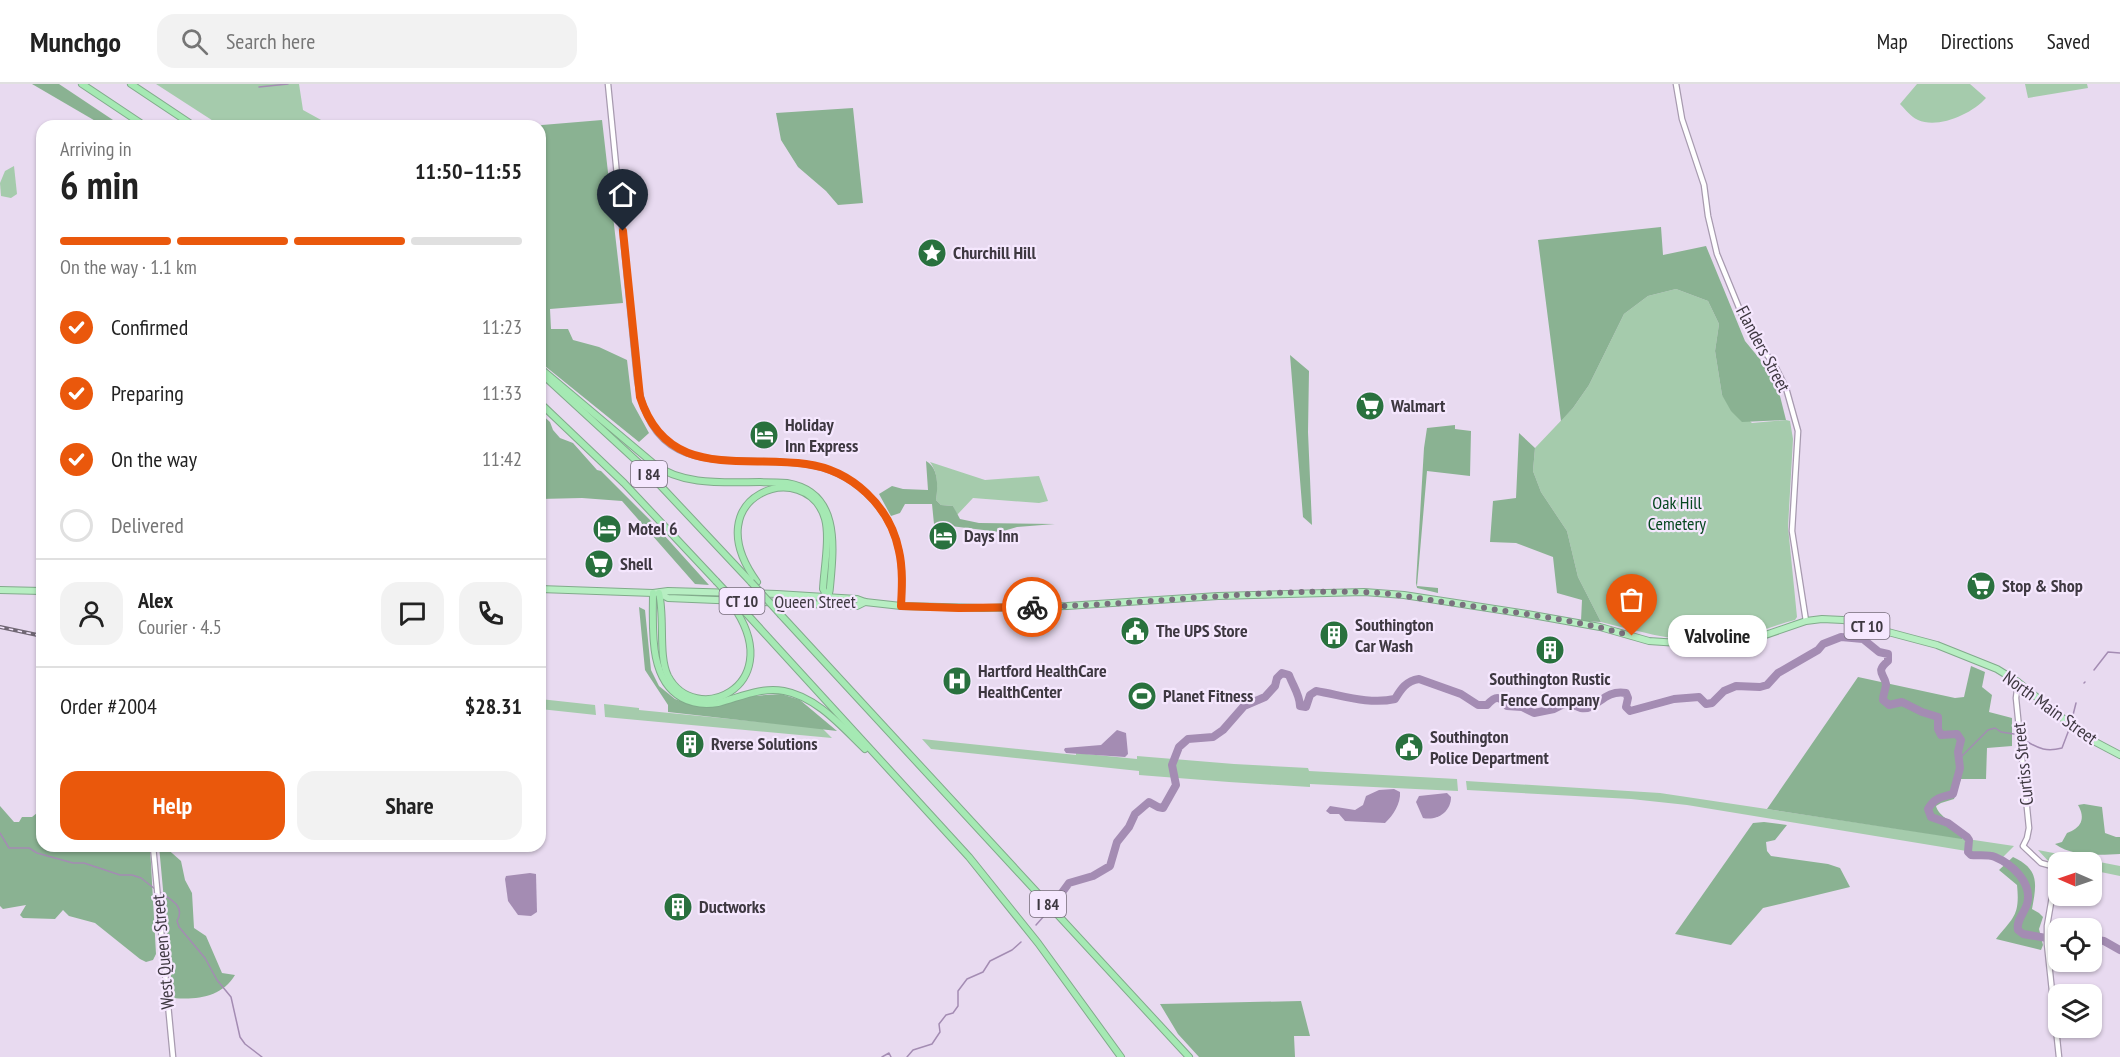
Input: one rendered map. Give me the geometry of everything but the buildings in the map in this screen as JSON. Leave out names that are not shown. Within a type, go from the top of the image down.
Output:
[{"type":"highway","points":[[82,84],[136,120]]},
{"type":"highway","points":[[130,84],[185,120]]},
{"type":"highway","points":[[546,373],[654,464],[672,475],[703,481],[787,483],[812,492],[823,504],[831,525],[830,588],[827,604]]},
{"type":"highway","name":"I 84","points":[[546,378],[642,466],[754,582],[781,615],[1189,1057]]},
{"type":"highway","name":"I 84","points":[[546,409],[618,476],[945,830],[1016,915],[1121,1057]]},
{"type":"highway","points":[[754,582],[739,550],[737,534],[739,519],[746,505],[762,492],[774,489],[793,489],[809,497],[825,519],[823,589],[827,596]]},
{"type":"highway","points":[[656,593],[662,605],[665,667],[670,679],[679,689],[694,697],[710,699],[736,688],[745,677],[750,663],[751,649],[746,628],[716,581]]},
{"type":"highway","name":"Queen Street","points":[[546,589],[827,596],[901,606],[959,608],[1067,606],[1218,596],[1364,592],[1404,595],[1527,614],[1600,627],[1650,641],[1722,646],[1745,642],[1806,621]]},
{"type":"highway","points":[[0,590],[36,591]]},
{"type":"highway","points":[[656,593],[656,662],[661,676],[674,693],[687,700],[705,704],[760,690],[784,691],[799,695],[813,703],[867,748]]},
{"type":"highway","name":"Queen Street","points":[[656,593],[668,598],[857,606],[865,602]]},
{"type":"highway","name":"North Main Street","points":[[1806,621],[1843,620],[1981,661],[2018,682],[2086,737],[2120,755]]},
{"type":"street","points":[[608,84],[637,378],[646,414],[667,441],[681,451],[696,457],[719,461],[808,464],[834,472],[858,486],[878,506],[894,532],[901,560],[901,606]]},
{"type":"street","name":"Flanders Street","points":[[1676,84],[1682,119],[1704,184],[1708,216],[1717,254],[1742,315],[1754,337],[1775,366],[1786,388],[1798,431],[1792,531],[1806,621]]},
{"type":"street","name":"Curtiss Street","points":[[2018,682],[2016,698],[2029,828],[2028,838],[2023,846],[2041,863],[2052,866],[2053,891],[2047,944],[2059,1057]]},
{"type":"street","name":"West Queen Street","points":[[154,852],[173,1057]]},
{"type":"green space","points":[[32,84],[59,84],[113,120],[94,120]]},
{"type":"green space","points":[[156,84],[299,84],[303,110],[321,120],[212,120]]},
{"type":"green space","points":[[1917,84],[1970,84],[1986,98],[1964,114],[1954,118],[1935,123],[1926,122],[1913,117],[1900,104]]},
{"type":"green space","points":[[2025,84],[2087,84],[2088,88],[2028,98]]},
{"type":"green space","points":[[853,108],[863,203],[838,205],[826,191],[798,167],[781,140],[776,113]]},
{"type":"green space","points":[[602,120],[623,303],[550,309],[551,329],[568,329],[573,340],[599,347],[627,360],[632,402],[649,433],[639,442],[546,367],[546,125]]},
{"type":"green space","points":[[14,166],[17,194],[11,198],[1,196],[0,183],[5,171]]},
{"type":"green space","points":[[1661,227],[1663,255],[1706,246],[1745,341],[1768,369],[1779,392],[1786,420],[1742,422],[1731,411],[1722,395],[1715,351],[1719,324],[1708,301],[1676,289],[1648,296],[1624,314],[1589,385],[1561,421],[1538,240]]},
{"type":"green space","name":"Oak Hill Cemetery","points":[[1676,289],[1708,301],[1719,324],[1715,351],[1722,395],[1752,423],[1790,421],[1793,439],[1788,527],[1797,617],[1795,620],[1733,639],[1683,640],[1601,622],[1578,577],[1567,531],[1541,492],[1533,471],[1535,448],[1573,408],[1589,385],[1624,314],[1648,296]]},
{"type":"green space","points":[[1290,355],[1309,371],[1308,432],[1312,525],[1303,517]]},
{"type":"green space","points":[[546,418],[560,438],[573,443],[597,470],[601,471],[654,524],[709,585],[695,584],[622,501],[582,498],[546,499]]},
{"type":"green space","points":[[1455,425],[1455,429],[1471,431],[1470,476],[1427,471],[1417,586],[1438,588],[1438,593],[1417,588],[1416,583],[1424,448],[1427,428]]},
{"type":"green space","points":[[1519,433],[1535,448],[1533,471],[1541,492],[1567,531],[1578,577],[1601,622],[1581,621],[1582,600],[1557,593],[1553,557],[1516,543],[1490,542],[1493,501],[1516,498]]},
{"type":"green space","points":[[926,461],[935,473],[936,500],[941,505],[953,506],[960,519],[979,523],[1055,524],[1017,527],[1000,532],[934,524],[932,504],[905,504],[900,513],[891,516],[879,494],[892,486],[928,490]]},
{"type":"green space","points":[[930,462],[985,480],[1039,476],[1048,501],[1039,503],[973,498],[957,515],[953,506],[941,505],[936,500],[937,480]]},
{"type":"green space","points":[[639,607],[645,610],[651,670],[659,686],[675,699],[692,705],[781,694],[800,700],[837,731],[668,712],[668,705],[645,670]]},
{"type":"green space","points":[[1971,666],[1985,672],[1982,687],[1992,695],[1989,712],[2012,718],[2012,746],[1987,748],[1986,779],[1961,779],[1954,799],[1936,806],[1943,816],[1963,830],[1962,839],[1767,809],[1858,677],[1955,698],[1964,697]]},
{"type":"green space","points":[[546,700],[595,705],[596,715],[546,710]]},
{"type":"green space","points":[[604,704],[639,708],[639,710],[822,728],[832,738],[605,717]]},
{"type":"green space","points":[[922,739],[1076,755],[1076,753],[1137,759],[1137,756],[1308,768],[1309,771],[1457,779],[1458,791],[1310,784],[1310,787],[1139,775],[1139,771],[931,749]]},
{"type":"green space","points":[[1466,781],[1660,793],[2014,846],[2003,857],[1687,805],[1631,799],[1467,790]]},
{"type":"green space","points":[[2078,805],[2102,807],[2105,833],[2120,837],[2120,854],[2074,852],[2055,844],[2062,842],[2067,833],[2079,826],[2082,815]]},
{"type":"green space","points":[[0,806],[14,822],[19,822],[22,817],[32,817],[36,814],[36,852],[150,852],[156,954],[153,960],[146,962],[95,923],[69,916],[63,910],[55,919],[23,918],[20,915],[26,905],[3,909],[0,906]]},
{"type":"green space","points":[[1753,823],[1787,825],[1775,840],[1766,842],[1767,851],[1771,856],[1828,864],[1840,868],[1850,887],[1763,908],[1731,945],[1675,934]]},
{"type":"green space","points":[[2038,850],[2048,852],[2048,861]]},
{"type":"green space","points":[[160,852],[171,852],[181,861],[185,880],[192,893],[194,928],[206,936],[222,973],[235,975],[223,988],[208,996],[173,998]]},
{"type":"green space","points":[[2013,857],[2028,867],[2034,878],[2035,892],[2032,909],[2043,917],[2039,929],[2043,945],[2041,950],[1996,939],[2011,920],[2018,903],[2017,885],[1999,870]]},
{"type":"green space","points":[[2102,862],[2120,866],[2120,876],[2102,872]]},
{"type":"green space","points":[[1301,1001],[1310,1036],[1294,1036],[1295,1057],[1199,1057],[1178,1034],[1160,1004]]},
{"type":"shaded area","points":[[1117,730],[1126,733],[1128,754],[1125,757],[1066,753],[1064,750],[1065,748],[1101,745]]},
{"type":"shaded area","points":[[1394,789],[1400,792],[1398,805],[1385,823],[1345,821],[1339,814],[1330,814],[1326,811],[1330,806],[1355,810],[1363,805],[1366,796],[1379,790]]},
{"type":"shaded area","points":[[1447,793],[1451,797],[1446,811],[1438,817],[1423,818],[1416,802],[1419,796]]},
{"type":"shaded area","points":[[536,874],[537,912],[531,916],[518,915],[508,901],[505,879],[506,876]]},
{"type":"waterway","points":[[259,87],[288,84]]},
{"type":"waterway","points":[[1058,898],[1069,883],[1093,876],[1110,866],[1117,842],[1129,827],[1135,814],[1149,802],[1163,808],[1176,785],[1172,765],[1179,747],[1188,739],[1213,737],[1223,730],[1244,706],[1265,697],[1275,686],[1277,678],[1282,673],[1289,675],[1298,694],[1300,706],[1306,707],[1310,695],[1316,691],[1355,699],[1375,701],[1395,699],[1407,684],[1419,679],[1461,694],[1478,705],[1487,705],[1500,698],[1507,706],[1522,707],[1534,713],[1554,709],[1568,702],[1579,708],[1587,708],[1612,694],[1626,693],[1628,698],[1626,707],[1630,711],[1674,699],[1699,697],[1706,704],[1712,703],[1724,691],[1736,686],[1767,685],[1778,673],[1818,650],[1823,644],[1841,637],[1863,639],[1879,652],[1888,654],[1888,661],[1881,670],[1886,684],[1883,700],[1889,705],[1902,702],[1938,717],[1938,729],[1941,735],[1957,734],[1961,740],[1958,752],[1960,768],[1953,794],[1933,802],[1928,809],[1931,817],[1948,823],[1967,837],[1968,852],[1971,855],[1995,857],[2008,864],[2020,875],[2028,896],[2027,904],[2018,923],[2018,930],[2023,934],[2048,938]]},
{"type":"waterway","points":[[2094,670],[2108,652],[2120,653]]},
{"type":"waterway","points":[[2071,723],[2076,703]]},
{"type":"waterway","points":[[2026,741],[2043,749],[2062,748],[2070,727]]},
{"type":"waterway","points":[[1959,759],[1988,730],[1995,728],[2001,732],[2014,734]]},
{"type":"waterway","points":[[0,833],[9,848],[29,848],[37,853],[73,863],[84,863],[120,875],[132,875],[141,878],[155,889]]},
{"type":"waterway","points":[[158,891],[178,907],[179,927],[205,958],[217,980],[231,997],[240,1037],[245,1044],[262,1057]]},
{"type":"waterway","points":[[1036,925],[1044,916]]},
{"type":"waterway","points":[[2102,941],[2120,950]]},
{"type":"waterway","points":[[907,1057],[913,1050],[932,1044],[940,1032],[939,1024],[958,1006],[958,991],[967,979],[983,972],[990,961],[1012,950],[1021,942]]},
{"type":"waterway","points":[[882,1057],[889,1053],[891,1057]]},
{"type":"railway","points":[[0,627],[36,635]]},
{"type":"way so far","points":[[1032,607],[1218,596],[1364,592],[1404,595],[1527,614],[1600,627],[1632,636]]},
{"type":"place","name":"Churchill Hill","points":[[932,253]]},
{"type":"place","name":"Walmart","points":[[1370,406]]},
{"type":"place","name":"Holiday Inn Express","points":[[764,435]]},
{"type":"place","name":"Motel 6","points":[[607,529]]},
{"type":"place","name":"Days Inn","points":[[943,536]]},
{"type":"place","name":"Shell","points":[[599,564]]},
{"type":"place","name":"Stop & Shop","points":[[1981,586]]},
{"type":"place","name":"The UPS Store","points":[[1135,631]]},
{"type":"place","name":"Southington Car Wash","points":[[1334,635]]},
{"type":"place","name":"Valvoline","points":[[1632,636]]},
{"type":"place","name":"Southington Rustic Fence Company","points":[[1550,650]]},
{"type":"place","name":"Hartford HealthCare HealthCenter","points":[[957,681]]},
{"type":"place","name":"Planet Fitness","points":[[1142,696]]},
{"type":"place","name":"Rverse Solutions","points":[[690,744]]},
{"type":"place","name":"Southington Police Department","points":[[1409,747]]},
{"type":"place","name":"Ductworks","points":[[678,907]]},
{"type":"route","points":[[623,231],[640,397],[650,421],[660,435],[681,451],[704,459],[808,464],[825,468],[850,480],[872,498],[894,532],[901,560],[901,606],[1032,607]]}]
